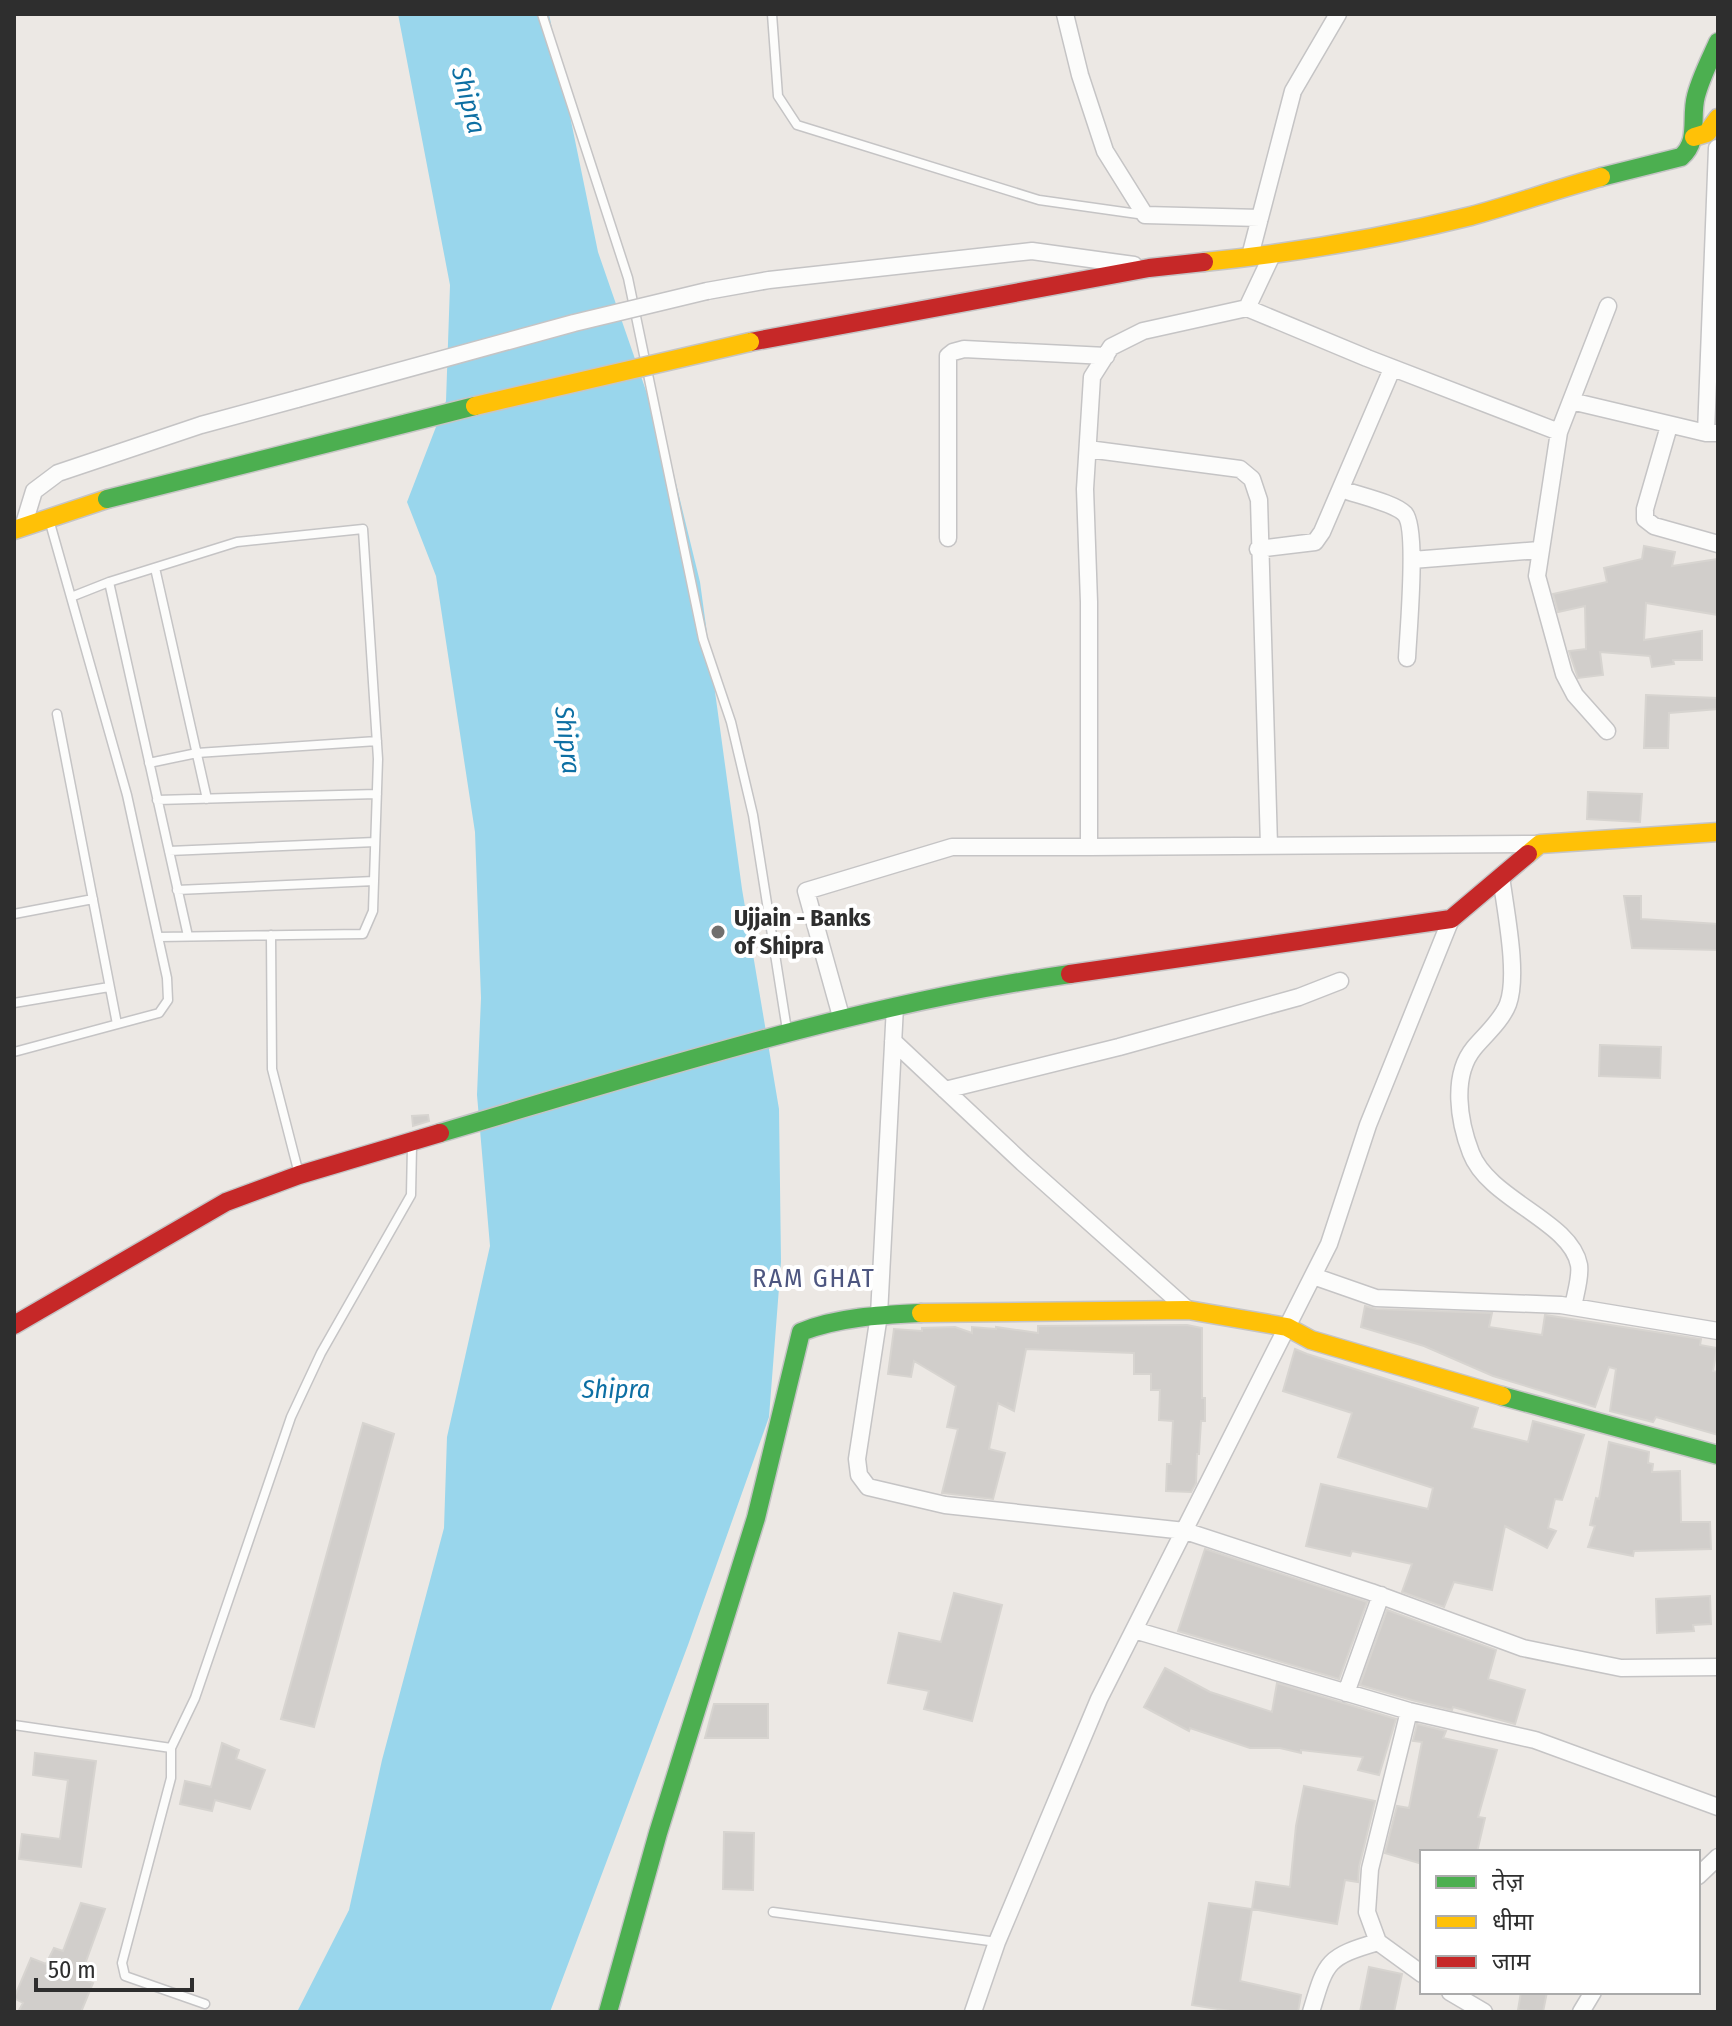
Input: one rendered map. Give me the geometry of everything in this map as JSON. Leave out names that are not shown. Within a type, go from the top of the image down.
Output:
[{"type":"main road","points":[[1691,145],[1694,104],[1718,42]]},
{"type":"main road","points":[[18,528],[107,499],[400,424],[750,342],[1149,268],[1272,255],[1383,236],[1473,215],[1681,157],[1718,118]]},
{"type":"main road","points":[[14,1325],[226,1202],[299,1175],[782,1032],[1019,981],[1451,919],[1540,844],[1718,832]]},
{"type":"main road","points":[[608,2012],[658,1833],[756,1518],[801,1332],[879,1315],[1188,1310],[1287,1327],[1311,1340],[1536,1407],[1718,1455]]},
{"type":"street","points":[[1065,14],[1080,75],[1105,151],[1145,215],[1260,218]]},
{"type":"street","points":[[1250,256],[1293,91],[1338,14]]},
{"type":"street","points":[[1571,401],[1669,426],[1712,433],[1717,148],[1691,145]]},
{"type":"street","points":[[18,528],[34,491],[58,473],[201,425],[574,323],[707,291],[769,280],[1032,251],[1097,258],[1149,268]]},
{"type":"street","points":[[1247,308],[1272,255]]},
{"type":"street","points":[[1607,731],[1575,695],[1564,674],[1537,576],[1559,432],[1608,306]]},
{"type":"street","points":[[1089,847],[1089,602],[1085,489],[1092,377],[1111,347],[1143,331],[1247,308],[1392,369],[1559,432]]},
{"type":"street","points":[[948,538],[948,356],[964,349],[1106,356]]},
{"type":"street","points":[[1258,549],[1315,542],[1392,369]]},
{"type":"street","points":[[1669,426],[1645,509],[1645,519],[1654,526],[1718,544]]},
{"type":"street","points":[[1088,449],[1240,469],[1252,479],[1259,500],[1258,549],[1269,846]]},
{"type":"street","points":[[1341,489],[1399,509],[1408,517],[1412,560],[1407,658]]},
{"type":"street","points":[[1412,560],[1539,550]]},
{"type":"street","points":[[842,1020],[806,891],[952,847],[1540,844]]},
{"type":"street","points":[[1501,876],[1512,974],[1508,1004],[1463,1066],[1459,1112],[1471,1155],[1484,1176],[1570,1243],[1580,1266],[1573,1307]]},
{"type":"street","points":[[973,2012],[997,1942],[1099,1699],[1329,1244],[1368,1125],[1451,919]]},
{"type":"street","points":[[945,1090],[1119,1047],[1299,997],[1340,981]]},
{"type":"street","points":[[895,1006],[879,1315],[857,1459],[859,1475],[868,1487],[945,1505],[1185,1531],[1381,1595],[1523,1648],[1621,1668],[1718,1667]]},
{"type":"street","points":[[893,1041],[1188,1310]]},
{"type":"street","points":[[1313,1276],[1376,1298],[1573,1307],[1718,1331]]},
{"type":"street","points":[[1346,1693],[1381,1595]]},
{"type":"street","points":[[1134,1630],[1409,1711],[1535,1740],[1718,1807]]},
{"type":"street","points":[[1409,1711],[1370,1869],[1367,1912],[1378,1942],[1420,1973]]},
{"type":"street","points":[[1700,1874],[1718,1857]]},
{"type":"street","points":[[1311,2012],[1323,1971],[1331,1961],[1346,1951],[1378,1942]]},
{"type":"street","points":[[1453,1994],[1484,2012]]},
{"type":"street","points":[[1581,2012],[1592,1994]]},
{"type":"lane","points":[[542,14],[628,278],[703,639],[731,722],[753,815],[782,1032]]},
{"type":"lane","points":[[772,14],[778,96],[797,125],[1039,200],[1145,215]]},
{"type":"lane","points":[[14,1052],[159,1013],[168,1000],[167,978],[127,795],[48,518]]},
{"type":"lane","points":[[71,597],[237,542],[363,529],[377,741],[373,911],[363,934],[158,937]]},
{"type":"lane","points":[[155,568],[207,799]]},
{"type":"lane","points":[[109,582],[188,936]]},
{"type":"lane","points":[[57,714],[117,1024]]},
{"type":"lane","points":[[149,763],[197,753],[377,741]]},
{"type":"lane","points":[[157,800],[377,794]]},
{"type":"lane","points":[[169,851],[375,842]]},
{"type":"lane","points":[[177,890],[374,881]]},
{"type":"lane","points":[[14,914],[93,899]]},
{"type":"lane","points":[[271,935],[272,1069],[299,1175]]},
{"type":"lane","points":[[14,1003],[109,987]]},
{"type":"lane","points":[[205,2004],[125,1976],[122,1963],[171,1778],[171,1748],[195,1698],[291,1417],[321,1353],[411,1195],[412,1141]]},
{"type":"lane","points":[[14,1725],[171,1748]]},
{"type":"lane","points":[[773,1912],[997,1942]]},
{"type":"water","name":"Shipra","points":[[398,14],[549,14],[598,252],[671,463],[700,582],[742,889],[779,1109],[781,1262],[769,1417],[688,1645],[550,2012],[297,2012],[349,1910],[382,1760],[444,1528],[447,1437],[490,1246],[477,1095],[481,998],[475,832],[436,576],[407,502],[446,401],[450,285]]},
{"type":"building","points":[[1644,546],[1675,552],[1672,566],[1718,559],[1718,615],[1646,603],[1644,640],[1702,631],[1702,660],[1673,660],[1674,664],[1652,667],[1650,656],[1600,652],[1603,675],[1578,678],[1569,651],[1586,649],[1585,606],[1558,612],[1553,594],[1607,582],[1604,568],[1642,559]]},
{"type":"building","points":[[1646,695],[1717,698],[1718,709],[1669,713],[1668,748],[1644,748]]},
{"type":"building","points":[[1588,792],[1642,794],[1640,822],[1587,819]]},
{"type":"building","points":[[1624,896],[1641,896],[1641,919],[1718,924],[1718,950],[1632,948]]},
{"type":"building","points":[[1600,1045],[1661,1047],[1660,1078],[1599,1076]]},
{"type":"building","points":[[428,1115],[429,1121],[413,1126],[412,1116]]},
{"type":"building","points":[[1365,1306],[1492,1313],[1489,1327],[1542,1335],[1545,1315],[1701,1339],[1700,1345],[1717,1348],[1713,1371],[1718,1372],[1718,1435],[1656,1417],[1653,1422],[1610,1411],[1616,1369],[1609,1367],[1595,1407],[1493,1376],[1424,1346],[1361,1327]]},
{"type":"building","points":[[1187,1325],[1202,1328],[1202,1398],[1205,1398],[1205,1421],[1201,1421],[1196,1483],[1191,1492],[1166,1491],[1173,1421],[1159,1420],[1160,1390],[1151,1390],[1151,1374],[1134,1374],[1134,1353],[1026,1349],[1014,1411],[998,1403],[989,1449],[1005,1453],[993,1499],[942,1493],[958,1429],[947,1427],[956,1386],[914,1361],[911,1377],[888,1374],[894,1329],[922,1331],[922,1328],[955,1327],[972,1333],[972,1327],[996,1327],[1038,1333],[1038,1326]]},
{"type":"building","points":[[1295,1349],[1478,1408],[1472,1428],[1528,1442],[1533,1421],[1584,1435],[1562,1500],[1555,1499],[1548,1528],[1556,1531],[1547,1548],[1505,1526],[1492,1590],[1454,1582],[1444,1607],[1402,1592],[1412,1564],[1352,1551],[1350,1556],[1306,1546],[1321,1484],[1428,1509],[1433,1488],[1338,1457],[1352,1413],[1283,1391]]},
{"type":"building","points":[[363,1423],[394,1434],[314,1727],[281,1719]]},
{"type":"building","points":[[1609,1442],[1649,1452],[1648,1463],[1653,1464],[1652,1472],[1680,1471],[1681,1522],[1710,1522],[1711,1549],[1634,1551],[1633,1556],[1588,1547],[1595,1526],[1590,1525],[1596,1498],[1599,1499]]},
{"type":"building","points":[[1205,1549],[1367,1602],[1339,1679],[1178,1631]]},
{"type":"building","points":[[954,1593],[1002,1605],[972,1721],[924,1709],[929,1691],[888,1683],[899,1633],[941,1642]]},
{"type":"building","points":[[1710,1596],[1711,1624],[1693,1625],[1694,1631],[1657,1633],[1656,1599]]},
{"type":"building","points":[[1387,1610],[1496,1650],[1488,1679],[1525,1690],[1515,1724],[1360,1685]]},
{"type":"building","points":[[1165,1668],[1210,1692],[1272,1712],[1277,1683],[1396,1719],[1379,1775],[1358,1770],[1363,1757],[1250,1748],[1190,1728],[1189,1731],[1144,1707]]},
{"type":"building","points":[[714,1704],[768,1704],[768,1738],[705,1738]]},
{"type":"building","points":[[1417,1724],[1446,1731],[1443,1738],[1497,1750],[1478,1817],[1485,1818],[1477,1850],[1420,1850],[1420,1863],[1385,1853],[1397,1806],[1409,1808],[1422,1742],[1413,1741]]},
{"type":"building","points":[[222,1743],[239,1750],[236,1759],[265,1770],[250,1809],[215,1800],[212,1811],[180,1804],[185,1781],[211,1787]]},
{"type":"building","points":[[35,1753],[96,1761],[81,1867],[19,1859],[22,1834],[60,1839],[68,1780],[33,1775]]},
{"type":"building","points":[[1304,1786],[1375,1801],[1358,1882],[1345,1880],[1337,1924],[1252,1909],[1256,1882],[1290,1887],[1296,1826]]},
{"type":"building","points":[[724,1832],[754,1833],[753,1890],[723,1889]]},
{"type":"building","points":[[81,1903],[105,1909],[80,1978],[93,1983],[81,2012],[18,2012],[23,2003],[14,1998],[31,1958],[46,1964],[54,1948],[63,1951]]},
{"type":"building","points":[[1209,1903],[1252,1909],[1240,1981],[1301,1995],[1298,2012],[1236,2012],[1192,2005]]},
{"type":"building","points":[[1369,1967],[1402,1974],[1394,2012],[1360,2012]]},
{"type":"building","points":[[1521,1994],[1547,1994],[1543,2012],[1518,2010]]},
{"type":"traffic: fast","points":[[1601,177],[1681,157],[1687,151],[1693,136],[1696,96],[1718,42]]},
{"type":"traffic: fast","points":[[107,499],[475,406]]},
{"type":"traffic: fast","points":[[440,1133],[674,1064],[831,1022],[910,1003],[1070,974]]},
{"type":"traffic: fast","points":[[608,2012],[658,1833],[756,1518],[801,1332],[845,1320],[921,1313]]},
{"type":"traffic: fast","points":[[1502,1396],[1718,1455]]},
{"type":"traffic: slow","points":[[1694,137],[1707,133],[1718,118]]},
{"type":"traffic: slow","points":[[1204,262],[1305,249],[1405,231],[1471,216],[1601,177]]},
{"type":"traffic: slow","points":[[475,406],[750,342]]},
{"type":"traffic: slow","points":[[14,530],[107,499]]},
{"type":"traffic: slow","points":[[1528,854],[1540,844],[1718,832]]},
{"type":"traffic: slow","points":[[921,1313],[1188,1310],[1287,1327],[1311,1340],[1502,1396]]},
{"type":"traffic: jam","points":[[750,342],[1149,268],[1204,262]]},
{"type":"traffic: jam","points":[[1070,974],[1451,919],[1528,854]]},
{"type":"traffic: jam","points":[[14,1325],[226,1202],[299,1175],[440,1133]]},
{"type":"place","name":"Ujjain - Banks of Shipra","points":[[718,932]]},
{"type":"district","name":"RAM GHAT","points":[[814,1278]]}]
